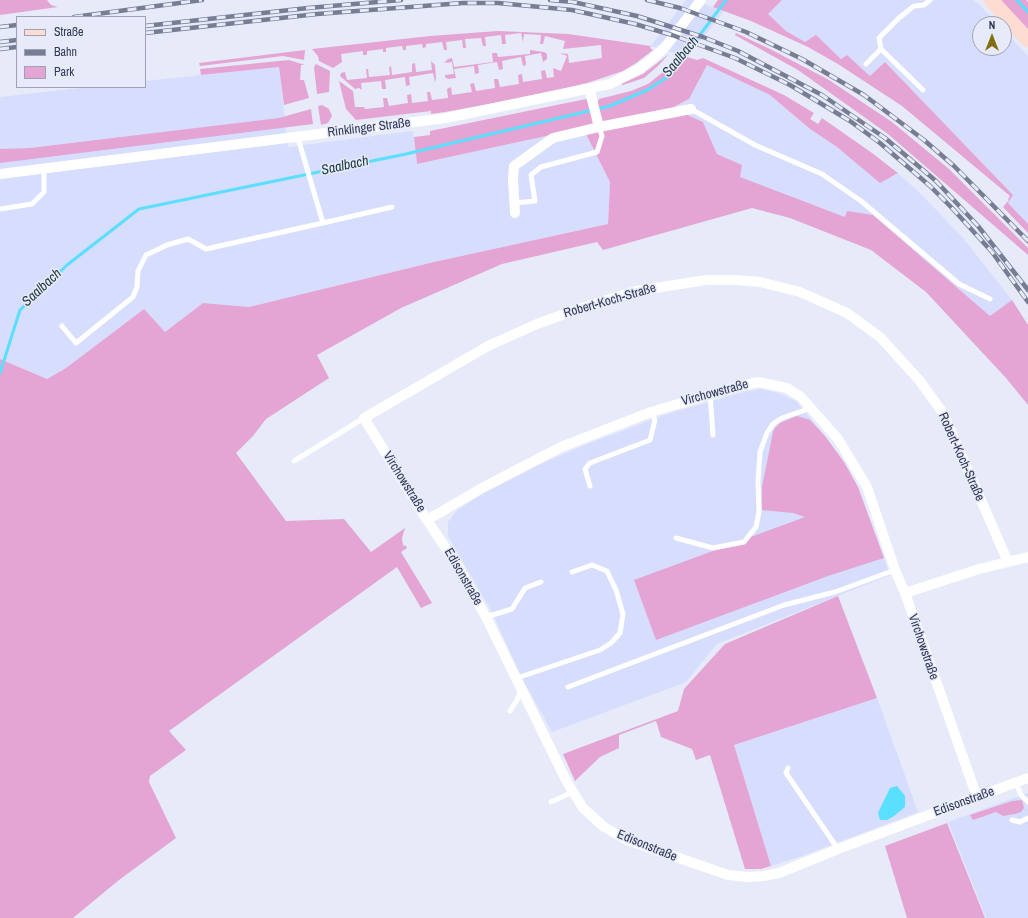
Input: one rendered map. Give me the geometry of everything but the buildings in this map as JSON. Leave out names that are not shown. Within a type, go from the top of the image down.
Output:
[{"type":"main road","points":[[991,0],[1028,40]]},
{"type":"street","name":"Rinklinger Straße","points":[[0,174],[298,138],[446,118],[610,84],[635,72],[666,46],[700,0]]},
{"type":"street","points":[[589,88],[598,124]]},
{"type":"street","points":[[514,208],[514,166],[553,138],[598,124],[691,109]]},
{"type":"street","name":"Robert-Koch-Straße","points":[[364,418],[488,346],[537,324],[581,308],[636,291],[706,280],[760,282],[800,292],[847,313],[880,337],[919,380],[943,413],[1008,562]]},
{"type":"street","name":"Virchowstraße","points":[[364,418],[427,520],[482,488],[561,447],[651,412],[710,394],[758,382],[787,388],[801,397],[838,439],[867,488],[895,570],[905,593],[978,797]]},
{"type":"street","name":"Edisonstraße","points":[[427,520],[459,568],[486,617],[582,808],[613,833],[643,846],[728,875],[748,877],[779,873],[838,849],[1028,778]]},
{"type":"street","points":[[905,593],[1028,557]]},
{"type":"lane","points":[[922,90],[881,49],[879,38],[899,18],[914,6],[924,5],[930,0]]},
{"type":"lane","points":[[866,64],[881,49]]},
{"type":"lane","points":[[691,109],[755,145],[822,174],[861,201],[960,284],[990,299]]},
{"type":"lane","points":[[514,208],[535,201],[531,175],[541,167],[597,152],[602,136],[598,124]]},
{"type":"lane","points":[[298,138],[323,223]]},
{"type":"lane","points":[[0,209],[32,204],[44,192],[44,168]]},
{"type":"lane","points":[[62,326],[76,343],[132,297],[137,287],[138,271],[146,255],[167,245],[188,239],[206,249],[392,207]]},
{"type":"lane","points":[[710,394],[713,435]]},
{"type":"lane","points":[[676,538],[713,548],[744,542],[756,527],[759,512],[758,482],[760,452],[767,433],[773,424],[782,418],[811,408]]},
{"type":"lane","points":[[590,486],[584,469],[590,463],[650,440],[655,420],[651,412]]},
{"type":"lane","name":"Robert-Koch-Straße","points":[[294,460],[364,418]]},
{"type":"lane","points":[[510,711],[517,700],[519,683],[600,650],[611,643],[620,632],[623,614],[616,590],[607,571],[592,565],[572,572]]},
{"type":"lane","points":[[568,686],[784,605],[835,592],[895,570]]},
{"type":"lane","points":[[486,617],[512,609],[525,588],[541,582]]},
{"type":"lane","points":[[788,768],[786,773],[838,849]]},
{"type":"lane","points":[[1016,783],[1021,796],[1028,802]]},
{"type":"lane","points":[[551,802],[573,792]]},
{"type":"lane","points":[[1012,820],[1020,822],[1028,818]]},
{"type":"shaded area","points":[[686,0],[692,0],[724,11],[688,57],[651,46]]},
{"type":"shaded area","points":[[782,0],[973,0],[979,4],[990,16],[972,16],[972,56],[1012,56],[1012,39],[1028,56],[1028,224],[1008,203],[1013,195],[885,62],[870,76],[847,55],[841,59],[816,36],[805,42],[786,31],[767,14]]},
{"type":"shaded area","points":[[707,65],[770,95],[810,129],[837,147],[893,177],[898,173],[921,194],[963,238],[1012,300],[990,316],[873,215],[845,217],[739,177],[742,165],[717,154],[703,122],[672,109],[689,99]]},
{"type":"shaded area","points":[[279,67],[288,147],[413,131],[417,164],[583,128],[610,182],[608,224],[434,262],[249,307],[203,303],[165,332],[144,309],[66,368],[47,379],[0,359],[0,97],[80,88],[146,88],[146,81]]},
{"type":"shaded area","points":[[761,389],[778,393],[796,401],[844,462],[858,487],[890,575],[717,644],[686,682],[552,732],[520,674],[493,614],[448,536],[448,522],[457,510],[486,492],[543,463],[590,443],[664,415],[744,392]]},
{"type":"shaded area","points":[[877,698],[918,812],[802,856],[771,866],[734,745]]},
{"type":"shaded area","points":[[1028,793],[1028,918],[986,918],[948,822]]},
{"type":"green space","points":[[0,0],[47,0],[51,5],[58,7],[0,15]]},
{"type":"green space","points":[[718,0],[782,0],[768,14],[786,31],[805,42],[816,35],[841,59],[847,55],[870,76],[885,62],[1013,195],[1008,203],[1028,224],[1028,233],[1003,207],[1009,200],[1008,199],[1010,196],[902,106],[838,64],[808,47],[751,21],[713,7]]},
{"type":"green space","points":[[999,0],[1026,0],[1028,2],[1028,33]]},
{"type":"green space","points":[[498,31],[568,34],[651,46],[650,48],[653,50],[623,71],[587,83],[533,96],[431,114],[431,111],[356,120],[346,109],[339,81],[353,91],[355,107],[364,107],[365,109],[384,107],[383,98],[387,98],[389,106],[408,103],[407,95],[411,94],[412,103],[428,101],[427,92],[430,92],[432,100],[448,98],[447,89],[451,87],[452,95],[472,92],[470,84],[474,83],[476,91],[495,88],[494,79],[498,79],[500,87],[519,84],[518,75],[522,74],[523,82],[542,79],[541,71],[545,70],[547,78],[554,77],[553,68],[561,71],[567,56],[560,53],[568,54],[569,63],[602,58],[601,45],[563,49],[565,41],[545,36],[543,44],[540,44],[541,35],[524,34],[523,42],[521,33],[505,35],[506,44],[502,44],[501,35],[485,37],[486,46],[483,46],[481,38],[465,39],[466,48],[463,48],[462,40],[446,42],[447,50],[444,50],[442,42],[426,44],[426,47],[423,48],[422,44],[406,46],[406,50],[403,50],[402,46],[386,48],[386,52],[383,52],[383,49],[367,51],[367,55],[363,55],[363,51],[341,54],[342,62],[333,68],[319,61],[318,56],[312,49],[430,36]]},
{"type":"green space","points":[[736,33],[829,80],[892,122],[949,169],[1028,248],[1028,255],[888,134],[798,70],[735,35]]},
{"type":"green space","points":[[305,50],[304,60],[283,56],[200,66],[199,63]]},
{"type":"green space","points":[[530,50],[544,52],[547,54],[547,59],[543,62],[541,53],[525,56],[526,65],[523,66],[521,57],[502,61],[503,69],[499,70],[497,62],[478,65],[479,73],[475,74],[474,66],[454,69],[456,78],[448,79],[445,77],[445,75],[454,74],[452,62],[444,63],[448,59],[452,58],[454,67],[493,62],[492,53],[497,53],[498,57],[530,54]]},
{"type":"green space","points":[[669,54],[644,78],[623,85],[621,84],[643,74]]},
{"type":"green space","points":[[677,54],[697,60],[703,58],[784,95],[814,113],[810,119],[818,124],[822,118],[898,173],[880,183],[837,147],[810,129],[770,95],[707,65],[689,99],[672,108],[703,122],[717,154],[742,165],[740,177],[845,217],[847,211],[873,215],[990,316],[1012,300],[1028,325],[1028,405],[1006,378],[926,292],[871,250],[790,218],[752,208],[603,250],[597,242],[502,264],[401,308],[317,355],[329,378],[266,419],[253,436],[236,453],[286,521],[344,519],[371,552],[405,528],[402,538],[403,546],[405,545],[407,548],[401,552],[432,603],[421,608],[397,567],[169,731],[186,750],[150,776],[149,782],[176,838],[119,880],[73,918],[0,918],[0,359],[47,379],[66,368],[144,309],[165,332],[203,303],[249,307],[434,262],[608,224],[610,182],[583,128],[417,164],[414,137],[430,135],[430,131],[586,99],[597,103],[599,99],[631,91],[648,84],[663,72]]},
{"type":"green space","points":[[289,60],[305,65],[301,65],[300,80],[304,80],[309,98],[284,105],[279,67],[201,75],[200,69]]},
{"type":"green space","points":[[431,61],[435,65],[435,82],[433,73],[409,77],[410,85],[406,86],[405,77],[385,80],[386,89],[382,89],[381,81],[361,83],[362,90],[359,88],[355,89],[340,76],[341,73],[345,72],[347,80],[367,78],[366,69],[368,69],[369,77],[390,75],[389,67],[391,66],[392,75],[412,72],[412,64],[415,63],[416,72],[432,70]]},
{"type":"green space","points":[[316,64],[330,71],[329,92],[317,94],[314,67]]},
{"type":"green space","points":[[322,105],[329,109],[332,116],[328,123],[321,125],[318,106]]},
{"type":"green space","points":[[311,109],[313,124],[0,163],[0,149],[30,148],[279,118]]},
{"type":"green space","points":[[797,416],[810,420],[825,436],[844,462],[858,487],[884,558],[828,576],[656,640],[634,580],[805,517],[793,513],[762,510],[762,487],[773,432],[780,423]]},
{"type":"green space","points":[[838,596],[877,698],[734,745],[771,866],[761,869],[745,869],[710,755],[696,760],[692,749],[661,737],[656,721],[619,735],[619,748],[600,757],[575,781],[563,754],[678,711],[684,689],[725,644]]},
{"type":"green space","points":[[1022,800],[1024,808],[1021,812],[1015,814],[1003,816],[996,812],[973,820],[970,815],[1012,801]]},
{"type":"green space","points":[[947,823],[985,918],[907,918],[885,846]]},
{"type":"water","points":[[897,786],[905,796],[905,807],[887,820],[880,820],[878,813],[890,788]]},
{"type":"waterway","name":"Saalbach","points":[[0,373],[20,310],[67,265],[139,209],[406,154],[610,106],[647,90],[669,76],[726,0]]},
{"type":"waterway","points":[[1017,0],[1028,12]]},
{"type":"railway","points":[[82,16],[202,0]]},
{"type":"railway","points":[[146,26],[308,8],[401,0]]},
{"type":"railway","points":[[550,0],[573,2],[637,16],[703,37],[738,51],[822,95],[885,138],[936,181],[978,226],[1028,290]]},
{"type":"railway","points":[[647,0],[680,8],[746,32],[802,59],[864,95],[924,140],[954,166],[1028,241]]},
{"type":"railway","points":[[146,33],[317,14],[463,3],[498,3],[572,10],[635,24],[672,35],[735,58],[790,85],[850,121],[880,143],[930,186],[952,208],[992,252],[1028,302]]},
{"type":"railway","points":[[0,27],[16,25]]},
{"type":"railway","points":[[0,42],[16,40]]},
{"type":"railway","points":[[0,49],[16,47]]}]
